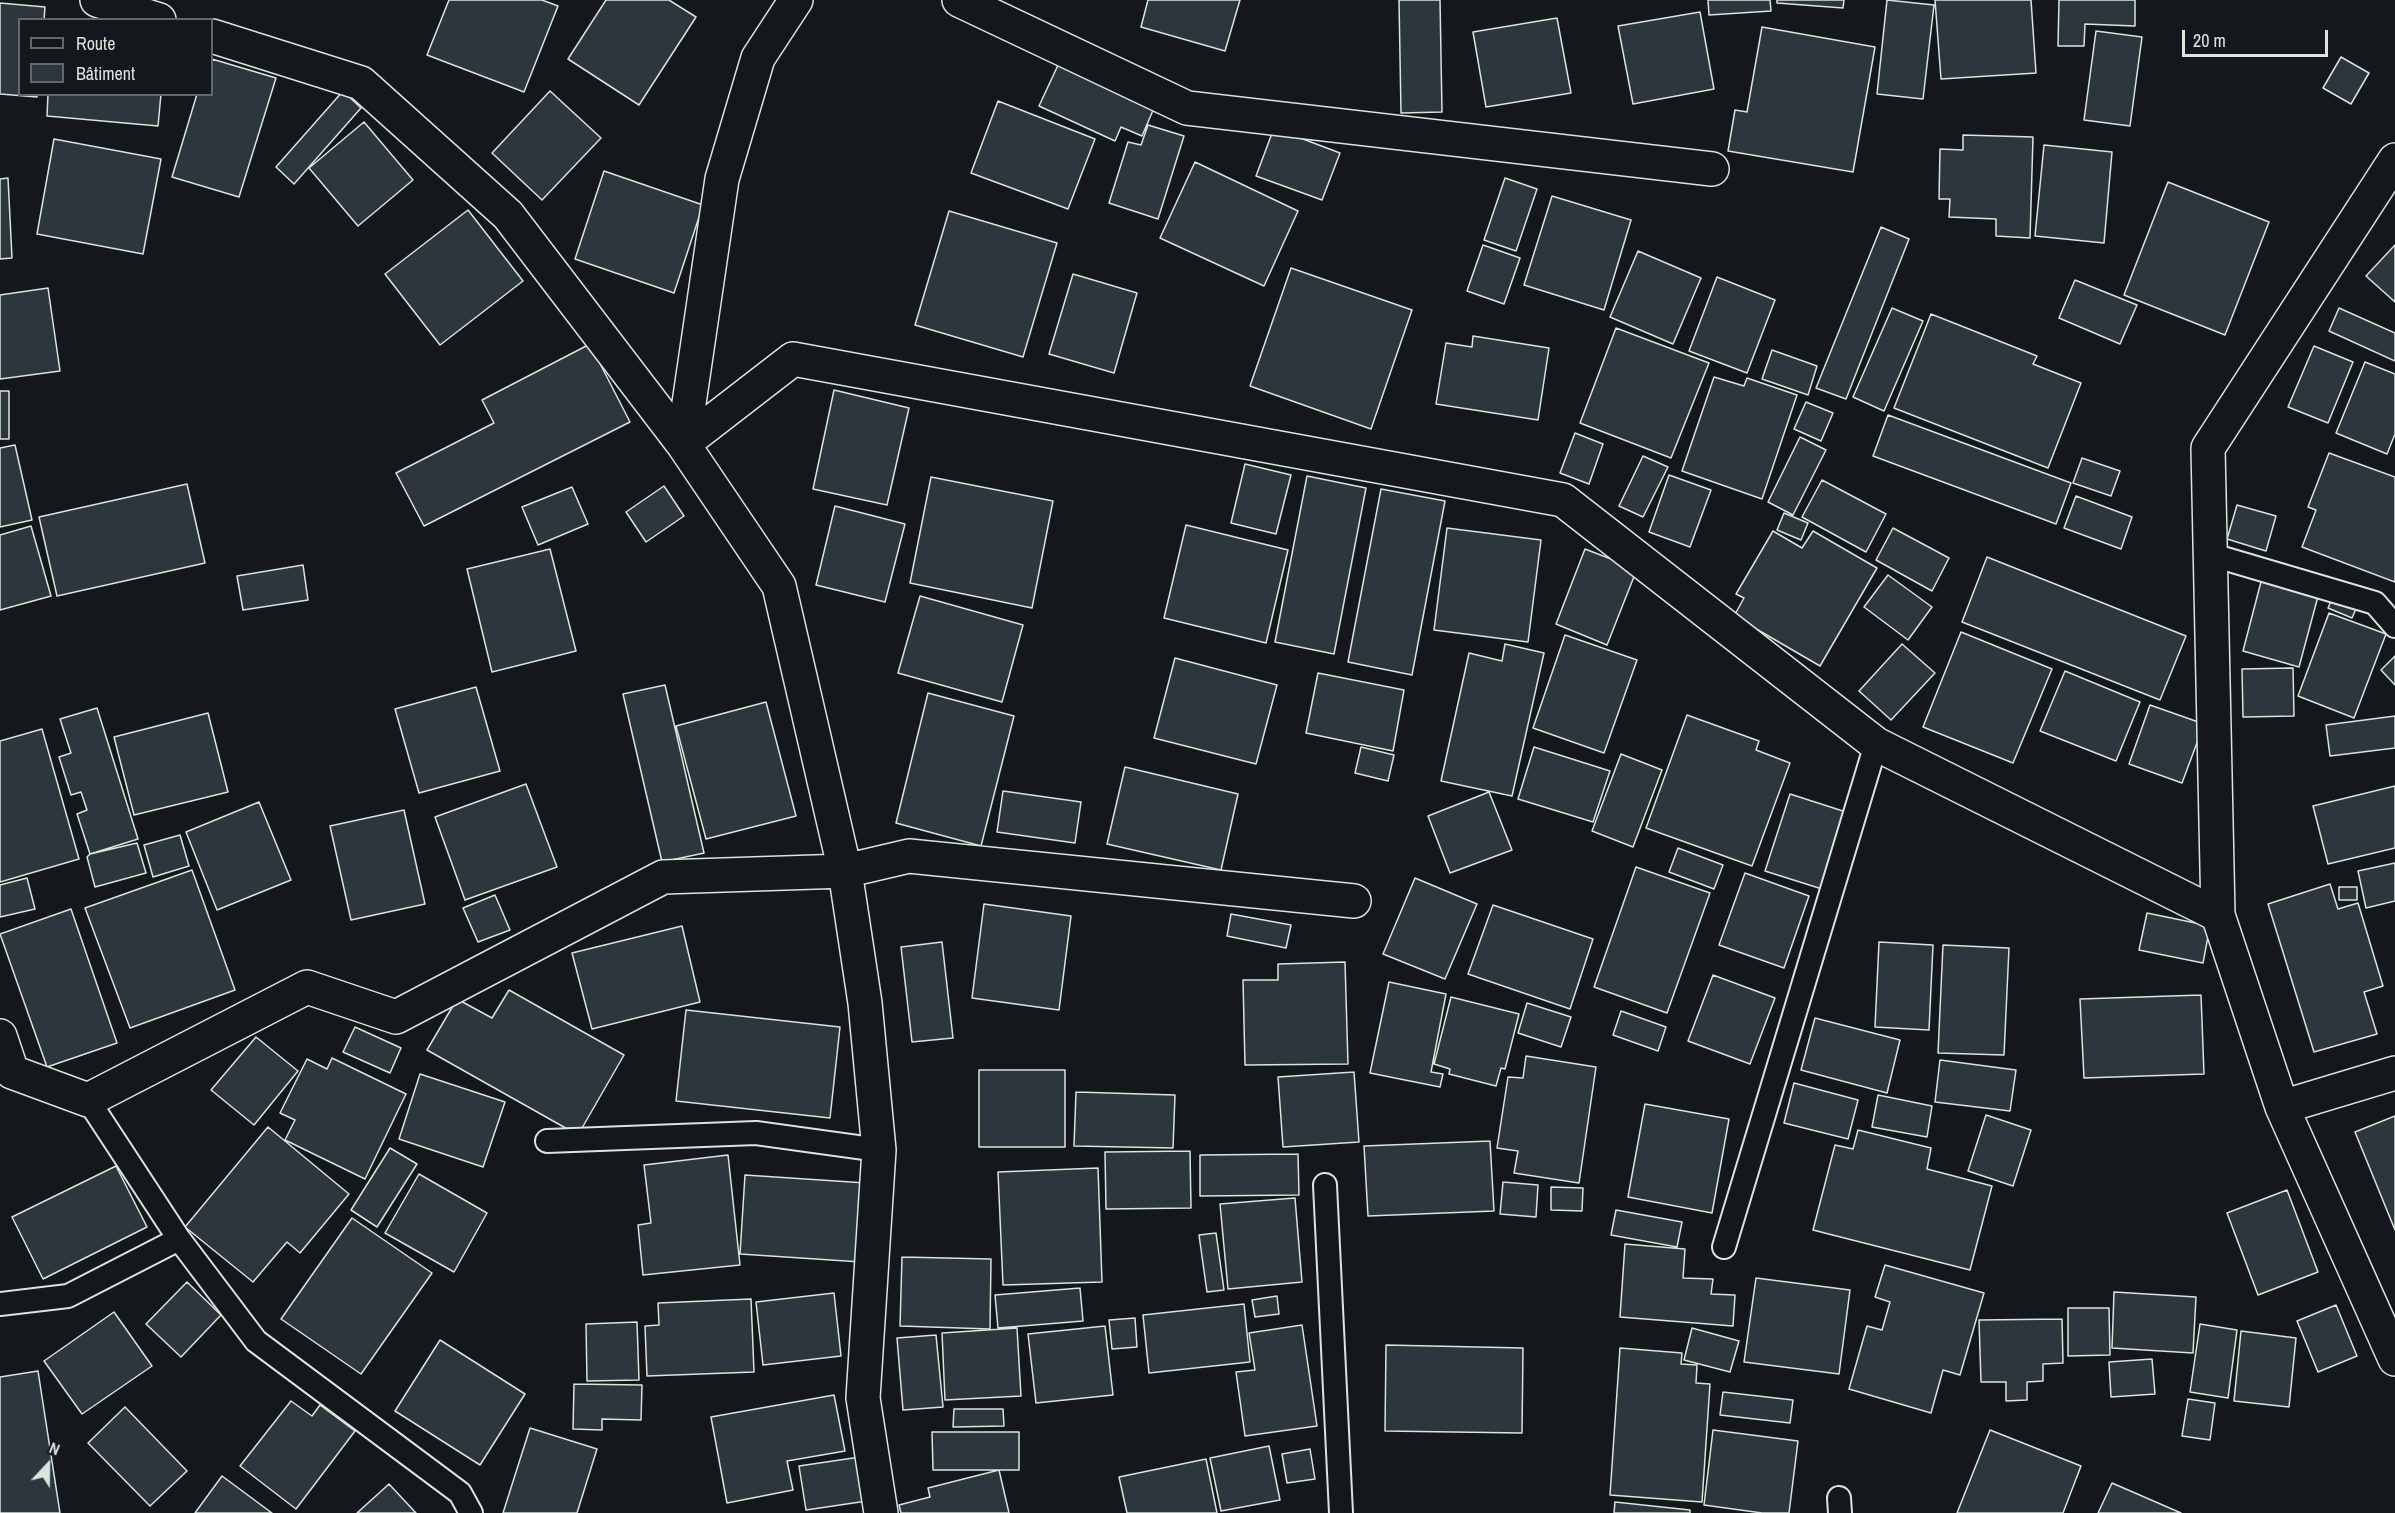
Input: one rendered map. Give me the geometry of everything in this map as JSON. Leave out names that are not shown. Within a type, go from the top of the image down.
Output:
[{"type":"street","points":[[97,0],[153,18]]},
{"type":"street","points":[[683,444],[722,179],[758,58],[796,0]]},
{"type":"street","points":[[960,0],[1187,108],[1712,169]]},
{"type":"street","points":[[213,36],[361,83],[508,215],[683,444],[779,586],[845,871],[865,1003],[879,1150],[863,1398],[881,1513]]},
{"type":"street","points":[[2395,160],[2208,448],[2218,915],[2282,1107],[2395,1359]]},
{"type":"street","points":[[683,444],[793,359],[1563,500],[1876,744],[2218,915]]},
{"type":"street","points":[[0,1036],[12,1072],[88,1100],[307,987],[396,1017],[663,877],[845,871],[909,856],[1354,901]]},
{"type":"street","points":[[2282,1107],[2395,1073]]},
{"type":"lane","points":[[2209,554],[2375,603],[2395,626]]},
{"type":"lane","points":[[1724,1247],[1876,744]]},
{"type":"lane","points":[[88,1100],[179,1239],[256,1341],[460,1493],[471,1513]]},
{"type":"lane","points":[[548,1141],[756,1132],[879,1150]]},
{"type":"lane","points":[[1325,1185],[1341,1513]]},
{"type":"lane","points":[[0,1304],[68,1296],[179,1239]]},
{"type":"building","points":[[449,0],[542,0],[558,6],[524,92],[427,55]]},
{"type":"building","points":[[606,0],[669,0],[696,17],[639,105],[568,59]]},
{"type":"building","points":[[1148,0],[1240,0],[1225,51],[1141,27]]},
{"type":"building","points":[[1399,0],[1440,0],[1442,112],[1401,113]]},
{"type":"building","points":[[1708,0],[1770,0],[1771,11],[1709,15]]},
{"type":"building","points":[[1777,0],[1844,0],[1843,8],[1777,3]]},
{"type":"building","points":[[1887,0],[1934,5],[1923,99],[1877,94]]},
{"type":"building","points":[[1935,0],[2031,0],[2036,73],[1941,79]]},
{"type":"building","points":[[2059,0],[2135,0],[2135,26],[2085,24],[2084,46],[2058,46]]},
{"type":"building","points":[[0,3],[45,7],[44,18],[18,18],[18,95],[0,94]]},
{"type":"building","points":[[1700,12],[1714,89],[1633,104],[1618,26]]},
{"type":"building","points":[[1557,18],[1571,93],[1486,107],[1473,32]]},
{"type":"building","points":[[1762,27],[1875,47],[1853,172],[1728,151],[1735,110],[1747,112]]},
{"type":"building","points":[[2096,31],[2142,37],[2130,126],[2084,120]]},
{"type":"building","points":[[2341,57],[2369,73],[2351,104],[2323,88]]},
{"type":"building","points":[[213,59],[276,78],[239,197],[172,177],[196,96],[213,96]]},
{"type":"building","points":[[1059,63],[1154,108],[1142,136],[1121,127],[1115,141],[1039,106]]},
{"type":"building","points":[[343,91],[361,108],[294,184],[276,167]]},
{"type":"building","points":[[550,91],[601,138],[542,200],[492,153]]},
{"type":"building","points":[[48,96],[161,96],[158,126],[47,116]]},
{"type":"building","points":[[998,101],[1095,139],[1068,209],[971,173]]},
{"type":"building","points":[[364,122],[413,180],[358,226],[309,168]]},
{"type":"building","points":[[1148,125],[1184,136],[1158,219],[1109,203],[1128,142],[1141,145]]},
{"type":"building","points":[[1274,128],[1340,153],[1322,200],[1256,176]]},
{"type":"building","points":[[1963,135],[2033,137],[2030,238],[1996,236],[1996,219],[1949,217],[1950,199],[1939,199],[1940,149],[1963,150]]},
{"type":"building","points":[[54,139],[161,159],[143,254],[37,234]]},
{"type":"building","points":[[2044,145],[2112,152],[2104,243],[2035,236]]},
{"type":"building","points":[[1195,162],[1298,211],[1264,286],[1160,238]]},
{"type":"building","points":[[604,171],[703,205],[674,293],[575,259]]},
{"type":"building","points":[[8,178],[12,258],[0,259],[0,179]]},
{"type":"building","points":[[1505,178],[1537,189],[1516,251],[1484,240]]},
{"type":"building","points":[[2168,182],[2269,222],[2225,335],[2124,295]]},
{"type":"building","points":[[1552,196],[1631,220],[1604,310],[1524,285]]},
{"type":"building","points":[[468,210],[523,281],[440,345],[385,274]]},
{"type":"building","points":[[949,211],[1057,243],[1023,357],[915,325]]},
{"type":"building","points":[[1881,227],[1909,239],[1846,399],[1816,388]]},
{"type":"building","points":[[1483,245],[1520,258],[1504,304],[1467,291]]},
{"type":"building","points":[[2395,245],[2395,302],[2366,276]]},
{"type":"building","points":[[1638,251],[1701,278],[1673,344],[1610,317]]},
{"type":"building","points":[[1291,268],[1412,310],[1371,429],[1250,386]]},
{"type":"building","points":[[1073,274],[1137,293],[1114,373],[1049,354]]},
{"type":"building","points":[[1717,277],[1775,300],[1747,373],[1689,351]]},
{"type":"building","points":[[2075,280],[2137,305],[2120,344],[2059,318]]},
{"type":"building","points":[[48,288],[60,371],[0,379],[0,295]]},
{"type":"building","points":[[1892,308],[1923,321],[1884,411],[1853,397]]},
{"type":"building","points":[[2339,308],[2395,333],[2395,361],[2329,331]]},
{"type":"building","points":[[1931,314],[2037,356],[2033,364],[2081,383],[2048,468],[1894,408]]},
{"type":"building","points":[[1616,328],[1709,363],[1671,458],[1580,423]]},
{"type":"building","points":[[1473,336],[1549,348],[1538,420],[1436,404],[1446,343],[1472,347]]},
{"type":"building","points":[[590,344],[630,422],[424,526],[396,473],[494,423],[482,400]]},
{"type":"building","points":[[2314,346],[2353,362],[2328,423],[2288,407]]},
{"type":"building","points":[[1772,350],[1817,366],[1808,395],[1762,379]]},
{"type":"building","points":[[2365,362],[2395,374],[2395,434],[2387,454],[2336,433]]},
{"type":"building","points":[[1714,377],[1744,386],[1747,378],[1797,395],[1762,499],[1682,471]]},
{"type":"building","points":[[834,390],[909,408],[887,505],[813,489]]},
{"type":"building","points":[[0,391],[9,391],[9,439],[0,439]]},
{"type":"building","points":[[1806,402],[1833,413],[1821,441],[1794,429]]},
{"type":"building","points":[[1888,415],[2071,483],[2056,524],[1873,456]]},
{"type":"building","points":[[1575,433],[1603,444],[1589,484],[1560,473]]},
{"type":"building","points":[[1800,437],[1826,450],[1793,515],[1768,502]]},
{"type":"building","points":[[15,445],[32,520],[0,527],[0,448]]},
{"type":"building","points":[[2329,453],[2395,477],[2395,582],[2302,547],[2316,510],[2308,507]]},
{"type":"building","points":[[1643,456],[1668,467],[1643,517],[1619,506]]},
{"type":"building","points":[[2082,458],[2120,471],[2111,496],[2073,483]]},
{"type":"building","points":[[1245,464],[1291,475],[1276,534],[1231,523]]},
{"type":"building","points":[[1669,475],[1711,490],[1690,547],[1649,532]]},
{"type":"building","points":[[1307,476],[1366,488],[1334,654],[1275,642]]},
{"type":"building","points":[[931,477],[1053,501],[1032,608],[910,583]]},
{"type":"building","points":[[1822,480],[1886,514],[1866,552],[1802,517]]},
{"type":"building","points":[[187,484],[205,563],[57,596],[39,517]]},
{"type":"building","points":[[664,486],[684,516],[646,542],[626,512]]},
{"type":"building","points":[[572,487],[588,524],[538,545],[522,507]]},
{"type":"building","points":[[1381,489],[1445,501],[1412,675],[1348,662]]},
{"type":"building","points":[[2076,496],[2132,517],[2121,549],[2064,528]]},
{"type":"building","points":[[2237,505],[2276,516],[2266,551],[2227,539]]},
{"type":"building","points":[[835,506],[905,524],[885,602],[816,585]]},
{"type":"building","points":[[1784,513],[1808,523],[1801,540],[1777,530]]},
{"type":"building","points":[[1186,525],[1288,550],[1266,643],[1164,618]]},
{"type":"building","points":[[31,526],[51,596],[0,610],[0,535]]},
{"type":"building","points":[[1447,528],[1541,540],[1528,642],[1434,630]]},
{"type":"building","points":[[1893,528],[1949,558],[1932,591],[1876,560]]},
{"type":"building","points":[[1773,531],[1802,548],[1813,531],[1877,568],[1820,666],[1734,616],[1744,598],[1736,594]]},
{"type":"building","points":[[550,549],[576,651],[492,672],[467,569]]},
{"type":"building","points":[[1585,549],[1637,569],[1607,645],[1556,624]]},
{"type":"building","points":[[1987,557],[2186,636],[2160,700],[1962,622]]},
{"type":"building","points":[[303,565],[308,600],[243,610],[237,576]]},
{"type":"building","points":[[2263,574],[2320,589],[2299,667],[2243,651]]},
{"type":"building","points":[[1888,575],[1932,607],[1908,640],[1864,607]]},
{"type":"building","points":[[2335,592],[2359,602],[2352,618],[2328,608]]},
{"type":"building","points":[[920,596],[1023,625],[1002,702],[898,673]]},
{"type":"building","points":[[2329,613],[2386,634],[2354,718],[2298,696]]},
{"type":"building","points":[[1961,632],[2052,669],[2013,763],[1923,727]]},
{"type":"building","points":[[1565,635],[1637,660],[1604,753],[1533,728]]},
{"type":"building","points":[[1505,644],[1544,653],[1512,796],[1441,781],[1469,653],[1502,661]]},
{"type":"building","points":[[1902,644],[1935,673],[1891,720],[1859,691]]},
{"type":"building","points":[[2395,656],[2395,685],[2381,670]]},
{"type":"building","points":[[1175,658],[1277,685],[1256,764],[1154,738]]},
{"type":"building","points":[[2293,668],[2294,716],[2243,717],[2242,669]]},
{"type":"building","points":[[2065,671],[2140,702],[2116,761],[2040,731]]},
{"type":"building","points":[[1318,673],[1404,690],[1393,751],[1306,733]]},
{"type":"building","points":[[665,685],[704,853],[662,862],[623,694]]},
{"type":"building","points":[[476,687],[500,771],[419,793],[395,709]]},
{"type":"building","points":[[928,693],[1014,716],[981,846],[896,823]]},
{"type":"building","points":[[766,702],[796,816],[706,839],[676,726]]},
{"type":"building","points":[[2150,705],[2204,724],[2182,783],[2129,764]]},
{"type":"building","points":[[97,708],[138,839],[90,854],[77,814],[87,810],[81,792],[71,795],[59,757],[71,753],[60,719]]},
{"type":"building","points":[[208,713],[228,792],[134,815],[114,737]]},
{"type":"building","points":[[1687,715],[1759,741],[1756,750],[1790,763],[1752,866],[1646,828]]},
{"type":"building","points":[[2395,716],[2395,748],[2330,756],[2326,725]]},
{"type":"building","points":[[42,729],[79,859],[0,882],[0,741]]},
{"type":"building","points":[[1361,747],[1394,755],[1388,781],[1355,773]]},
{"type":"building","points":[[1534,747],[1610,771],[1593,822],[1518,799]]},
{"type":"building","points":[[1621,754],[1662,770],[1633,847],[1592,831]]},
{"type":"building","points":[[1125,767],[1238,794],[1221,870],[1107,844]]},
{"type":"building","points":[[526,784],[557,867],[465,900],[435,817]]},
{"type":"building","points":[[2395,786],[2395,848],[2328,864],[2313,806]]},
{"type":"building","points":[[1003,791],[1081,802],[1075,843],[997,832]]},
{"type":"building","points":[[1489,792],[1512,850],[1450,873],[1428,816]]},
{"type":"building","points":[[1790,794],[1846,812],[1822,889],[1765,871]]},
{"type":"building","points":[[259,802],[291,880],[217,910],[186,832]]},
{"type":"building","points":[[404,810],[425,904],[351,920],[330,826]]},
{"type":"building","points":[[180,835],[189,866],[153,877],[144,845]]},
{"type":"building","points":[[137,843],[146,873],[95,887],[87,857],[90,854]]},
{"type":"building","points":[[1678,848],[1723,865],[1714,889],[1669,872]]},
{"type":"building","points":[[2395,863],[2395,901],[2366,908],[2358,871]]},
{"type":"building","points":[[1636,867],[1710,893],[1667,1013],[1594,987]]},
{"type":"building","points":[[192,870],[235,990],[130,1028],[85,908]]},
{"type":"building","points":[[1745,873],[1809,896],[1784,968],[1719,945]]},
{"type":"building","points":[[27,878],[35,909],[0,917],[0,885]]},
{"type":"building","points":[[1415,878],[1477,904],[1445,979],[1383,954]]},
{"type":"building","points":[[2330,884],[2338,909],[2358,903],[2383,986],[2364,992],[2377,1034],[2314,1052],[2268,904]]},
{"type":"building","points":[[2339,887],[2357,887],[2357,900],[2339,900]]},
{"type":"building","points":[[495,895],[510,930],[478,942],[463,908]]},
{"type":"building","points":[[984,904],[1071,916],[1059,1010],[972,998]]},
{"type":"building","points":[[1493,905],[1593,939],[1570,1009],[1468,974]]},
{"type":"building","points":[[71,909],[117,1043],[47,1067],[0,934]]},
{"type":"building","points":[[2147,913],[2210,926],[2203,963],[2139,950]]},
{"type":"building","points":[[1231,914],[1291,925],[1286,948],[1227,936]]},
{"type":"building","points":[[682,926],[700,1002],[592,1029],[572,953]]},
{"type":"building","points":[[942,942],[953,1038],[912,1042],[901,947]]},
{"type":"building","points":[[1879,942],[1933,945],[1929,1030],[1875,1027]]},
{"type":"building","points":[[1943,945],[2009,948],[2004,1055],[1938,1053]]},
{"type":"building","points":[[1345,962],[1348,1064],[1245,1065],[1243,980],[1278,980],[1278,964]]},
{"type":"building","points":[[1713,975],[1775,998],[1750,1064],[1688,1041]]},
{"type":"building","points":[[1389,982],[1446,994],[1431,1072],[1443,1074],[1440,1087],[1370,1073]]},
{"type":"building","points":[[509,990],[624,1055],[578,1135],[427,1050],[457,999],[492,1018]]},
{"type":"building","points":[[2201,995],[2204,1074],[2084,1078],[2080,999]]},
{"type":"building","points":[[1451,997],[1519,1014],[1505,1069],[1501,1068],[1496,1086],[1449,1074],[1450,1069],[1434,1064]]},
{"type":"building","points":[[1527,1003],[1571,1017],[1561,1047],[1518,1033]]},
{"type":"building","points":[[686,1010],[840,1027],[830,1118],[676,1101]]},
{"type":"building","points":[[1621,1011],[1666,1027],[1658,1051],[1613,1035]]},
{"type":"building","points":[[1815,1018],[1900,1040],[1887,1093],[1801,1070]]},
{"type":"building","points":[[355,1027],[401,1048],[390,1073],[343,1052]]},
{"type":"building","points":[[256,1037],[298,1071],[254,1125],[211,1090]]},
{"type":"building","points":[[1526,1056],[1596,1067],[1579,1183],[1514,1173],[1518,1151],[1497,1148],[1508,1077],[1523,1078]]},
{"type":"building","points":[[332,1058],[406,1094],[365,1179],[285,1140],[295,1120],[280,1113],[307,1059],[327,1069]]},
{"type":"building","points":[[1940,1060],[2016,1070],[2010,1111],[1935,1102]]},
{"type":"building","points":[[979,1070],[1065,1070],[1065,1147],[979,1147]]},
{"type":"building","points":[[1354,1072],[1359,1142],[1283,1147],[1278,1077]]},
{"type":"building","points":[[420,1074],[505,1102],[483,1167],[399,1139]]},
{"type":"building","points":[[1794,1083],[1858,1100],[1848,1139],[1784,1123]]},
{"type":"building","points":[[1076,1092],[1175,1095],[1173,1148],[1074,1146]]},
{"type":"building","points":[[1878,1095],[1932,1106],[1927,1137],[1872,1127]]},
{"type":"building","points":[[1645,1104],[1729,1119],[1712,1213],[1628,1197]]},
{"type":"building","points":[[1986,1115],[2031,1130],[2013,1186],[1968,1171]]},
{"type":"building","points":[[2395,1116],[2395,1230],[2355,1132]]},
{"type":"building","points":[[268,1127],[349,1194],[300,1253],[287,1242],[253,1282],[185,1227]]},
{"type":"building","points":[[1858,1130],[1931,1148],[1927,1169],[1992,1186],[1970,1270],[1813,1230],[1835,1145],[1853,1149]]},
{"type":"building","points":[[1490,1141],[1494,1211],[1368,1216],[1364,1146]]},
{"type":"building","points":[[390,1148],[417,1164],[377,1227],[351,1210]]},
{"type":"building","points":[[1190,1151],[1191,1208],[1106,1209],[1105,1152]]},
{"type":"building","points":[[1298,1154],[1299,1195],[1200,1196],[1200,1155]]},
{"type":"building","points":[[728,1155],[740,1265],[643,1275],[638,1225],[651,1223],[644,1165]]},
{"type":"building","points":[[116,1166],[147,1227],[43,1279],[12,1217]]},
{"type":"building","points":[[1098,1168],[1102,1282],[1003,1285],[998,1172]]},
{"type":"building","points":[[419,1174],[487,1213],[454,1272],[385,1233]]},
{"type":"building","points":[[745,1175],[866,1183],[861,1262],[740,1254]]},
{"type":"building","points":[[1503,1182],[1538,1185],[1536,1217],[1500,1214]]},
{"type":"building","points":[[1551,1187],[1583,1188],[1582,1211],[1551,1210]]},
{"type":"building","points":[[2287,1190],[2318,1272],[2258,1295],[2227,1213]]},
{"type":"building","points":[[1295,1198],[1302,1282],[1228,1289],[1220,1204]]},
{"type":"building","points":[[1616,1210],[1682,1222],[1677,1247],[1611,1235]]},
{"type":"building","points":[[352,1218],[432,1273],[361,1374],[281,1319]]},
{"type":"building","points":[[1216,1233],[1224,1290],[1207,1292],[1199,1235]]},
{"type":"building","points":[[1625,1244],[1685,1249],[1683,1278],[1713,1279],[1711,1294],[1735,1295],[1733,1326],[1620,1317]]},
{"type":"building","points":[[902,1257],[991,1259],[990,1329],[900,1326]]},
{"type":"building","points":[[1885,1265],[1984,1293],[1960,1375],[1943,1370],[1931,1413],[1849,1389],[1867,1326],[1882,1330],[1890,1302],[1875,1297]]},
{"type":"building","points":[[1756,1278],[1850,1290],[1839,1374],[1744,1362]]},
{"type":"building","points":[[187,1282],[221,1315],[181,1357],[146,1324]]},
{"type":"building","points":[[1080,1288],[1083,1321],[998,1328],[995,1295]]},
{"type":"building","points":[[2114,1292],[2196,1297],[2193,1353],[2112,1348]]},
{"type":"building","points":[[834,1293],[841,1356],[763,1365],[756,1302]]},
{"type":"building","points":[[1277,1296],[1279,1314],[1255,1317],[1252,1300]]},
{"type":"building","points":[[751,1299],[754,1372],[647,1376],[645,1326],[659,1325],[658,1303]]},
{"type":"building","points":[[1244,1304],[1250,1362],[1149,1373],[1143,1315]]},
{"type":"building","points":[[2336,1305],[2357,1356],[2318,1372],[2297,1321]]},
{"type":"building","points":[[2068,1308],[2109,1308],[2110,1355],[2068,1356]]},
{"type":"building","points":[[114,1312],[152,1366],[82,1414],[44,1361]]},
{"type":"building","points":[[1135,1318],[1137,1347],[1112,1349],[1109,1320]]},
{"type":"building","points":[[2062,1319],[2063,1363],[2043,1364],[2043,1381],[2027,1382],[2027,1400],[2006,1401],[2006,1382],[1981,1382],[1979,1320]]},
{"type":"building","points":[[637,1322],[639,1380],[587,1381],[586,1324]]},
{"type":"building","points":[[2200,1324],[2237,1330],[2228,1398],[2190,1392]]},
{"type":"building","points":[[1302,1325],[1317,1426],[1245,1436],[1236,1372],[1255,1370],[1249,1333]]},
{"type":"building","points":[[1105,1326],[1113,1395],[1036,1403],[1028,1334]]},
{"type":"building","points":[[1017,1328],[1021,1396],[945,1400],[942,1333]]},
{"type":"building","points":[[1692,1328],[1739,1341],[1730,1372],[1684,1360]]},
{"type":"building","points":[[2241,1331],[2296,1338],[2289,1407],[2234,1401]]},
{"type":"building","points":[[936,1335],[943,1407],[903,1410],[897,1338]]},
{"type":"building","points":[[440,1340],[525,1394],[480,1465],[395,1411]]},
{"type":"building","points":[[1386,1345],[1523,1348],[1522,1433],[1385,1431]]},
{"type":"building","points":[[1620,1348],[1682,1353],[1681,1364],[1697,1365],[1696,1383],[1710,1384],[1702,1502],[1610,1495]]},
{"type":"building","points":[[2152,1359],[2155,1394],[2111,1397],[2109,1362]]},
{"type":"building","points":[[38,1371],[60,1513],[0,1513],[0,1377]]},
{"type":"building","points":[[574,1384],[642,1385],[641,1420],[602,1419],[602,1430],[573,1429]]},
{"type":"building","points":[[1723,1392],[1793,1400],[1790,1423],[1720,1415]]},
{"type":"building","points":[[834,1395],[845,1451],[787,1461],[793,1490],[727,1503],[711,1417]]},
{"type":"building","points":[[2188,1399],[2215,1403],[2210,1440],[2182,1436]]},
{"type":"building","points":[[291,1401],[312,1416],[320,1405],[355,1431],[296,1509],[240,1466]]},
{"type":"building","points":[[125,1407],[187,1471],[150,1506],[88,1443]]},
{"type":"building","points":[[954,1409],[1003,1409],[1004,1426],[953,1427]]},
{"type":"building","points":[[530,1428],[597,1449],[577,1513],[503,1513]]},
{"type":"building","points":[[1713,1430],[1798,1441],[1789,1513],[1762,1513],[1704,1505]]},
{"type":"building","points":[[1990,1430],[2081,1466],[2063,1513],[1957,1513]]},
{"type":"building","points":[[932,1432],[1019,1432],[1019,1470],[933,1470]]},
{"type":"building","points":[[1269,1446],[1280,1500],[1221,1511],[1210,1458]]},
{"type":"building","points":[[1310,1449],[1315,1479],[1287,1483],[1282,1454]]},
{"type":"building","points":[[860,1457],[867,1501],[806,1510],[799,1466]]},
{"type":"building","points":[[1206,1459],[1217,1513],[1127,1513],[1119,1477]]},
{"type":"building","points":[[999,1470],[1009,1513],[901,1513],[899,1505],[930,1497],[928,1488]]},
{"type":"building","points":[[222,1476],[272,1513],[195,1513]]},
{"type":"building","points":[[2112,1483],[2181,1513],[2098,1513]]},
{"type":"building","points":[[389,1484],[416,1513],[357,1513]]},
{"type":"building","points":[[1615,1502],[1690,1510],[1690,1513],[1614,1513]]}]
